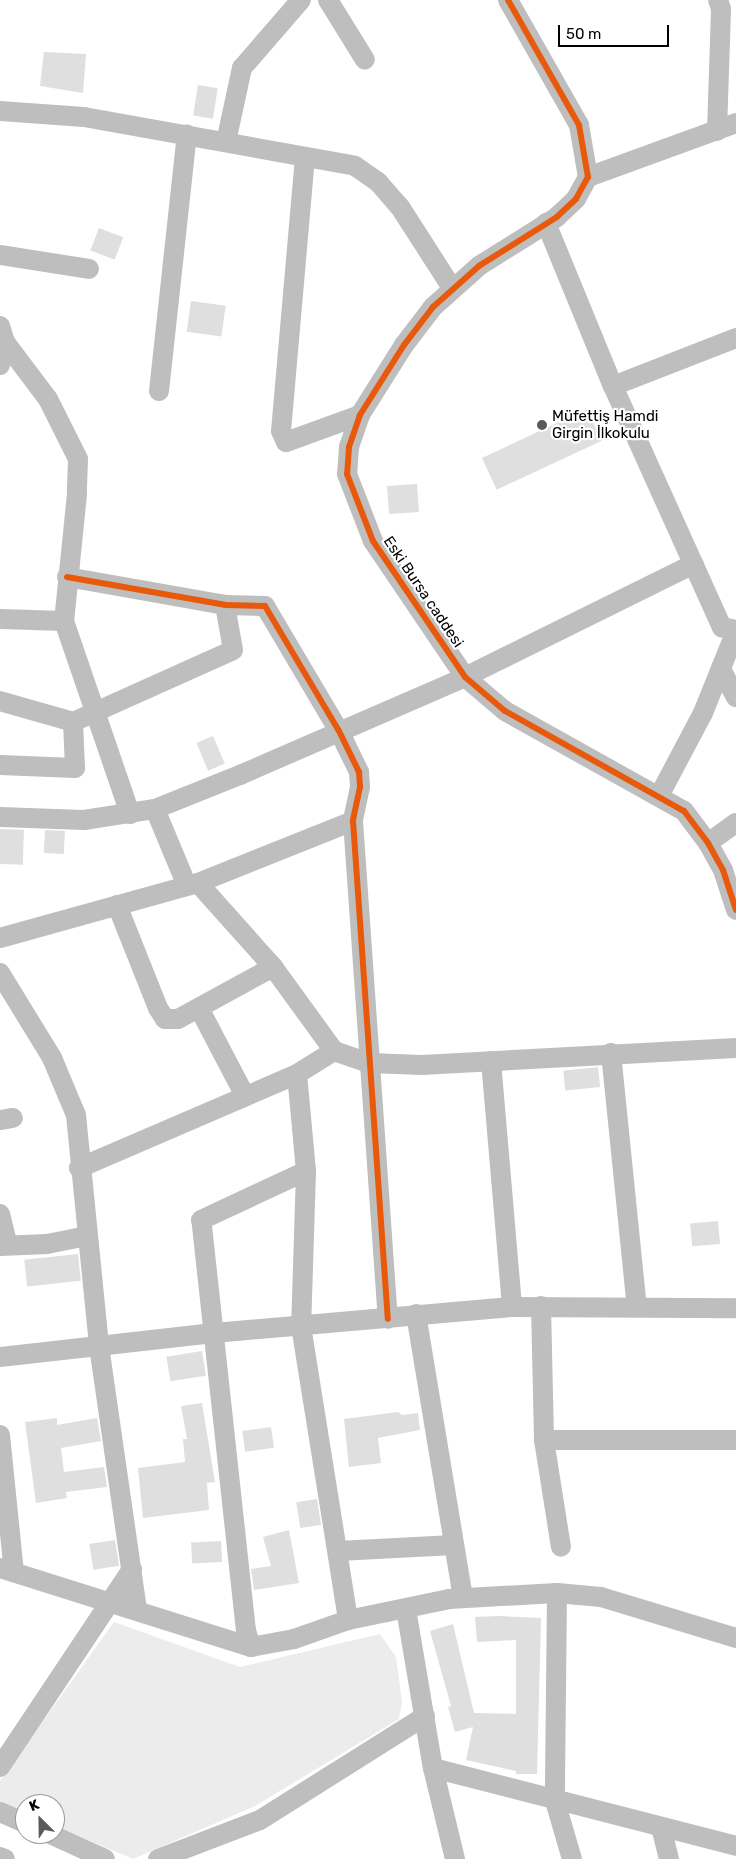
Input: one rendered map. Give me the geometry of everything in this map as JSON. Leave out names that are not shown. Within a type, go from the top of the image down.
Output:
[{"type":"street","points":[[226,142],[242,68],[301,0]]},
{"type":"street","points":[[328,0],[365,60]]},
{"type":"street","points":[[717,131],[721,9],[718,0]]},
{"type":"street","points":[[515,3],[579,125],[588,177],[736,123]]},
{"type":"street","points":[[0,111],[84,117],[355,166],[378,182],[400,207],[452,288]]},
{"type":"street","points":[[158,391],[187,135]]},
{"type":"street","points":[[304,157],[281,431],[286,442],[360,415]]},
{"type":"street","name":"Eski Bursa caddesi","points":[[588,177],[576,199],[546,223],[506,247],[452,288],[433,306],[404,345],[360,415],[349,448],[347,474],[373,541],[466,677],[505,712],[684,810],[708,843],[723,870],[736,910]]},
{"type":"street","points":[[546,223],[613,386],[722,627],[736,631],[704,713],[659,796]]},
{"type":"street","points":[[0,255],[89,269]]},
{"type":"street","points":[[0,365],[3,334]]},
{"type":"street","points":[[3,334],[48,399],[78,458],[77,494],[64,620],[130,814]]},
{"type":"street","points":[[613,386],[736,338]]},
{"type":"street","points":[[0,817],[84,820],[154,809],[466,677],[694,564]]},
{"type":"street","points":[[67,577],[225,605],[265,606],[339,731],[359,772],[360,787],[353,821],[388,1319]]},
{"type":"street","points":[[0,701],[73,722],[233,650],[225,605]]},
{"type":"street","points":[[0,619],[64,620]]},
{"type":"street","points":[[721,669],[736,697]]},
{"type":"street","points":[[0,765],[75,768],[73,722]]},
{"type":"street","points":[[154,809],[192,884],[273,967],[334,1052],[369,1063],[422,1066],[611,1053],[736,1048]]},
{"type":"street","points":[[0,938],[192,884],[353,821]]},
{"type":"street","points":[[708,843],[736,823]]},
{"type":"street","points":[[117,905],[158,1008],[166,1019],[178,1020],[273,967]]},
{"type":"street","points":[[0,973],[52,1058],[76,1115],[79,1168],[100,1346],[137,1610]]},
{"type":"street","points":[[198,1008],[245,1096]]},
{"type":"street","points":[[79,1168],[297,1074],[334,1052]]},
{"type":"street","points":[[611,1053],[637,1307]]},
{"type":"street","points":[[491,1060],[512,1307]]},
{"type":"street","points":[[297,1074],[306,1171],[301,1326],[348,1620]]},
{"type":"street","points":[[251,1647],[246,1631],[201,1220],[306,1171]]},
{"type":"street","points":[[0,1214],[4,1246],[47,1244],[87,1236]]},
{"type":"street","points":[[541,1306],[544,1440],[561,1547]]},
{"type":"street","points":[[0,1357],[214,1333],[512,1307],[736,1308]]},
{"type":"street","points":[[416,1314],[463,1598]]},
{"type":"street","points":[[0,1435],[7,1570],[251,1647],[294,1639],[348,1620],[463,1598],[557,1593],[601,1597],[736,1638]]},
{"type":"street","points":[[544,1440],[736,1440]]},
{"type":"street","points":[[338,1551],[454,1545]]},
{"type":"street","points":[[0,1767],[132,1569]]},
{"type":"street","points":[[557,1593],[555,1801],[572,1859]]},
{"type":"street","points":[[406,1610],[433,1768],[454,1859]]},
{"type":"street","points":[[158,1859],[260,1820],[425,1716]]},
{"type":"street","points":[[433,1768],[555,1801],[736,1846]]},
{"type":"street","points":[[0,1812],[15,1819]]},
{"type":"street","points":[[661,1827],[669,1859]]},
{"type":"street","points":[[65,1841],[106,1859]]},
{"type":"shaded area","points":[[114,1622],[240,1667],[380,1634],[396,1657],[402,1702],[399,1719],[255,1806],[133,1859],[65,1830],[65,1794],[15,1794],[15,1809],[0,1802],[0,1781]]},
{"type":"building","points":[[44,52],[86,54],[83,93],[40,86]]},
{"type":"building","points":[[198,85],[218,88],[213,119],[193,116]]},
{"type":"building","points":[[99,228],[123,237],[115,260],[90,250]]},
{"type":"building","points":[[191,301],[226,306],[221,337],[187,332]]},
{"type":"building","points":[[587,409],[602,441],[497,490],[482,458]]},
{"type":"building","points":[[417,484],[419,512],[389,514],[387,486]]},
{"type":"building","points":[[213,736],[225,764],[208,771],[196,743]]},
{"type":"building","points":[[0,829],[24,830],[23,865],[0,864]]},
{"type":"building","points":[[45,830],[65,831],[64,854],[44,853]]},
{"type":"building","points":[[598,1067],[600,1087],[565,1091],[563,1071]]},
{"type":"building","points":[[718,1221],[720,1244],[692,1246],[690,1223]]},
{"type":"building","points":[[78,1254],[81,1281],[27,1286],[24,1260]]},
{"type":"building","points":[[202,1351],[206,1376],[170,1381],[166,1357]]},
{"type":"building","points":[[202,1403],[215,1482],[207,1483],[209,1510],[143,1518],[138,1468],[185,1462],[183,1439],[187,1439],[181,1406]]},
{"type":"building","points":[[398,1412],[402,1415],[418,1413],[420,1430],[378,1438],[381,1463],[349,1467],[344,1419]]},
{"type":"building","points":[[57,1418],[57,1425],[97,1418],[101,1441],[61,1448],[64,1472],[104,1467],[107,1487],[66,1492],[67,1498],[36,1503],[25,1422]]},
{"type":"building","points":[[271,1427],[274,1448],[245,1452],[242,1431]]},
{"type":"building","points":[[317,1499],[321,1525],[300,1528],[296,1502]]},
{"type":"building","points":[[289,1530],[299,1583],[254,1590],[251,1569],[271,1566],[263,1537]]},
{"type":"building","points":[[115,1540],[119,1566],[93,1570],[89,1544]]},
{"type":"building","points":[[221,1541],[222,1562],[192,1564],[191,1543]]},
{"type":"building","points":[[475,1617],[541,1618],[537,1774],[516,1774],[516,1771],[466,1760],[473,1727],[455,1732],[448,1707],[451,1706],[430,1631],[453,1624],[474,1713],[516,1714],[516,1640],[477,1642]]},
{"type":"cycle path","points":[[508,0],[579,125],[588,177],[576,199],[557,217],[479,266],[433,307],[404,345],[360,415],[349,447],[347,474],[373,541],[465,677],[505,711],[684,811],[708,843],[723,870],[736,910]]},
{"type":"cycle path","points":[[67,577],[225,605],[265,606],[339,731],[359,772],[360,787],[353,821],[388,1319]]},
{"type":"place","name":"Müfettiş Hamdi Girgin İlkokulu","points":[[542,425]]}]
